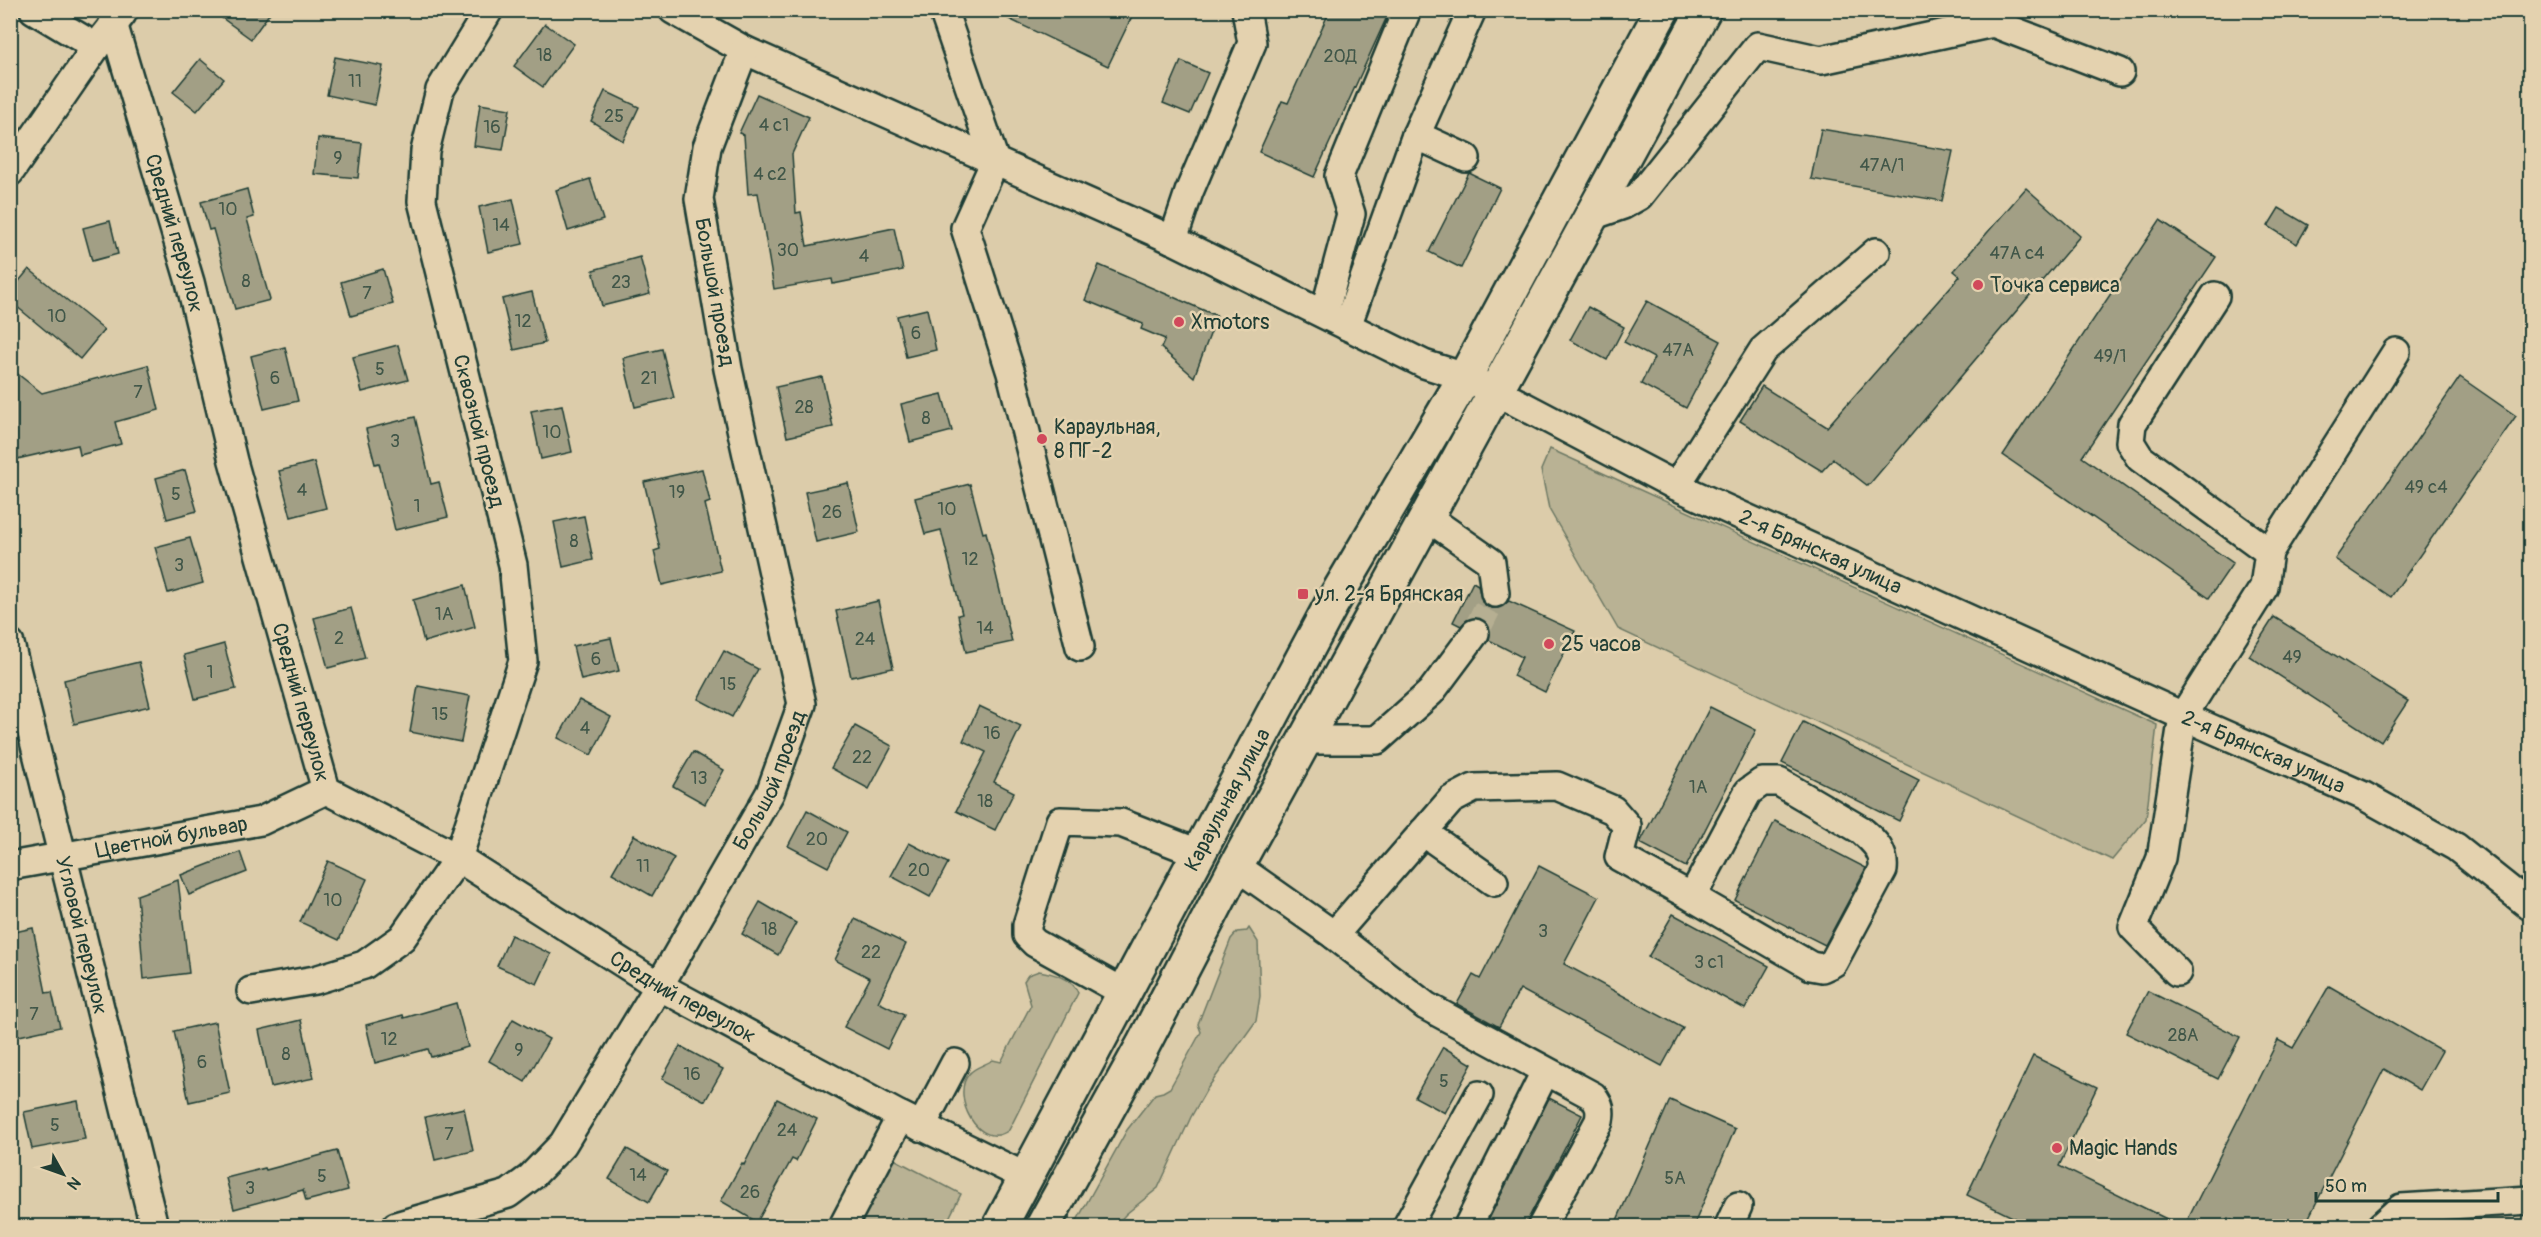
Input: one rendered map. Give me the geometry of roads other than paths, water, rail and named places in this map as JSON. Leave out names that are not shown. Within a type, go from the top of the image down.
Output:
[{"type":"main road","points":[[1497,392],[1704,10]]},
{"type":"main road","points":[[1465,377],[1658,12]]},
{"type":"main road","name":"Караульная улица","points":[[1000,1227],[1331,605],[1465,377]]},
{"type":"main road","name":"Караульная улица","points":[[1043,1227],[1143,1045],[1236,866],[1497,392]]},
{"type":"street","points":[[34,10],[96,47]]},
{"type":"street","name":"Сквозной проезд","points":[[458,858],[523,661],[513,565],[422,201],[425,151],[440,90],[489,10]]},
{"type":"street","name":"2-я Брянская улица","points":[[673,10],[744,50],[1173,240],[1424,364],[1465,377],[1497,392],[1676,486],[2364,796],[2456,847],[2530,906]]},
{"type":"street","points":[[944,10],[995,161],[965,228],[1011,373],[1080,647]]},
{"type":"street","points":[[1173,240],[1189,192],[1252,43],[1246,10]]},
{"type":"street","points":[[1335,320],[1352,214],[1339,176],[1407,10]]},
{"type":"street","points":[[1335,320],[1472,10]]},
{"type":"street","points":[[10,172],[119,17]]},
{"type":"street","name":"Средний переулок","points":[[119,17],[190,282],[233,461],[326,790],[458,858],[659,986],[911,1122],[1026,1177]]},
{"type":"street","points":[[1594,215],[1623,205],[1639,196],[1758,46],[1821,60],[1994,23],[2121,72]]},
{"type":"street","name":"Большой проезд","points":[[396,1227],[508,1194],[531,1177],[563,1144],[659,986],[770,793],[802,704],[728,369],[699,199],[707,147],[744,50]]},
{"type":"street","points":[[1416,135],[1466,158]]},
{"type":"street","points":[[1676,486],[1764,350],[1876,252]]},
{"type":"street","points":[[2216,296],[2132,424],[2130,442],[2140,458],[2269,552]]},
{"type":"street","points":[[2177,972],[2133,927],[2162,858],[2183,716],[2264,587],[2269,552],[2396,352]]},
{"type":"street","points":[[1427,517],[1491,562],[1495,594]]},
{"type":"street","points":[[1306,740],[1377,740],[1431,692],[1475,633]]},
{"type":"street","name":"Угловой переулок","points":[[10,644],[154,1227]]},
{"type":"street","points":[[1334,935],[1451,800],[1474,788],[1557,786],[1613,810],[1627,826],[1619,857],[1811,966],[1822,968],[1833,963],[1883,870],[1884,858],[1873,840],[1861,830],[1779,782],[1762,782],[1748,792],[1692,897]]},
{"type":"street","name":"Цветной бульвар","points":[[10,866],[261,820],[326,790]]},
{"type":"street","points":[[1125,993],[1035,943],[1027,934],[1027,925],[1060,821],[1121,824],[1198,853]]},
{"type":"street","points":[[1423,832],[1494,882]]},
{"type":"street","points":[[251,991],[315,980],[363,965],[402,938],[458,858]]},
{"type":"street","points":[[1236,866],[1334,935],[1426,1006],[1593,1096],[1600,1112],[1599,1121],[1542,1227]]},
{"type":"street","points":[[843,1227],[911,1122],[955,1063]]},
{"type":"street","points":[[1468,1227],[1545,1072]]},
{"type":"street","points":[[1407,1227],[1479,1095]]},
{"type":"street","points":[[2380,1227],[2401,1208],[2530,1200]]},
{"type":"tunnel","points":[[1475,633],[1495,593]]},
{"type":"place","name":"Точка сервиса","points":[[1978,285]]},
{"type":"place","name":"Xmotors","points":[[1179,322]]},
{"type":"place","name":"Караульная, 8 ПГ-2","points":[[1042,439]]},
{"type":"place","name":"ул. 2-я Брянская","points":[[1303,594]]},
{"type":"place","name":"25 часов","points":[[1549,644]]},
{"type":"place","name":"Magic Hands","points":[[2057,1148]]}]
